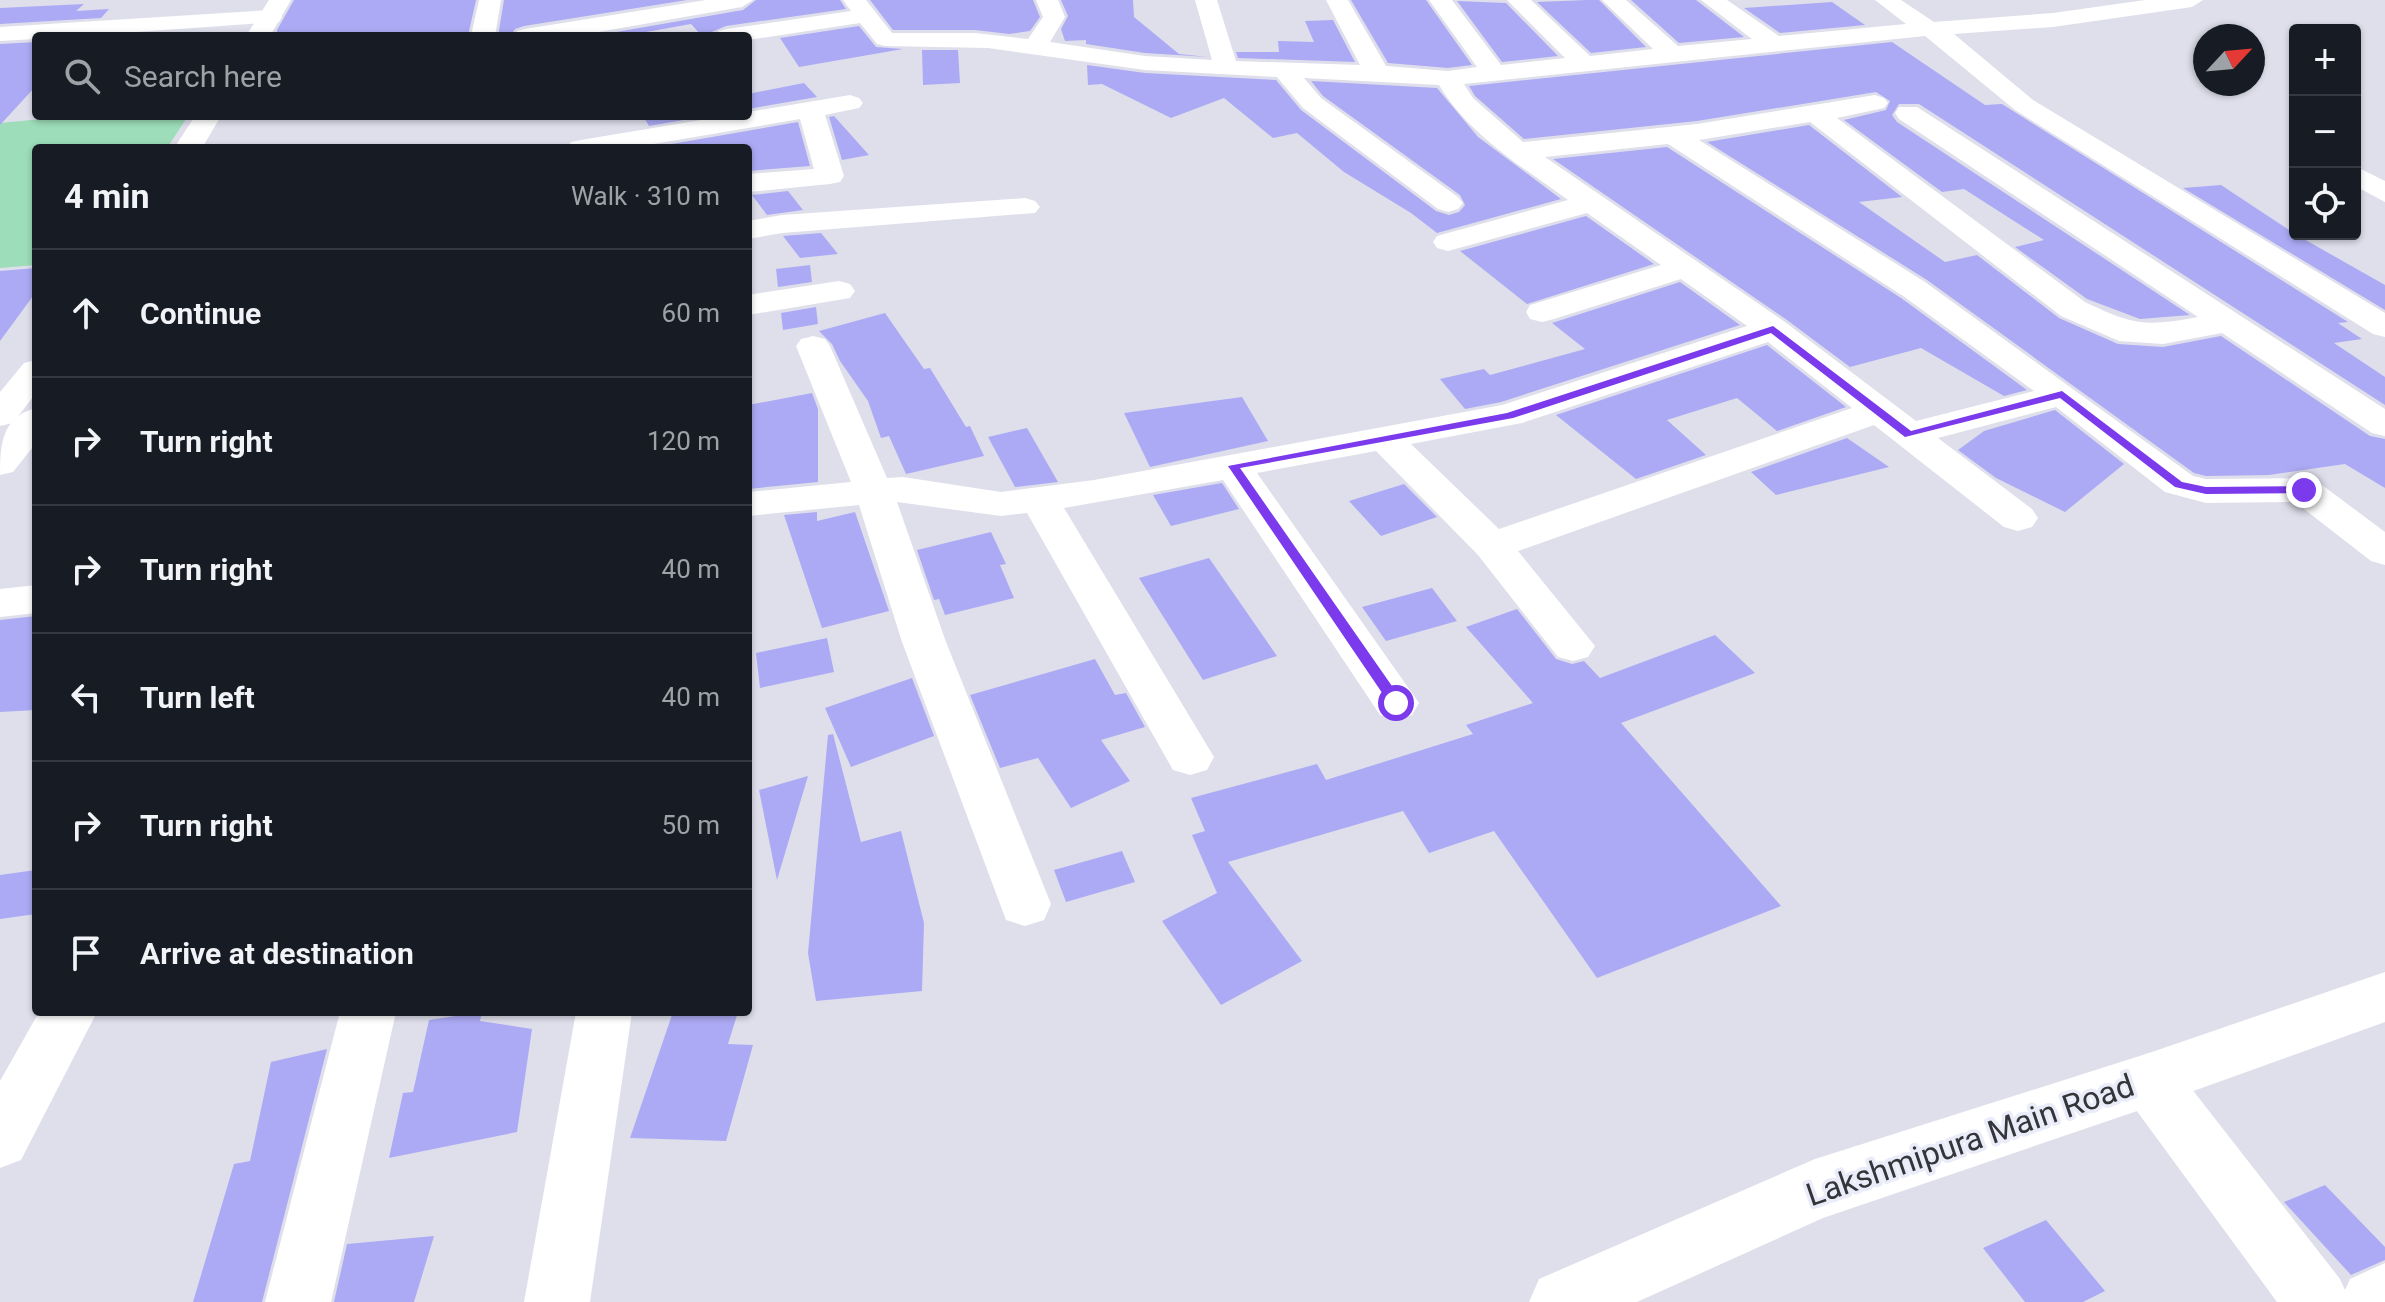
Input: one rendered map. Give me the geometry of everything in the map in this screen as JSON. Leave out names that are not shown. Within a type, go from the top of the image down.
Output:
[{"type":"street","points":[[80,32],[273,22],[305,0]]},
{"type":"street","points":[[484,32],[490,0]]},
{"type":"street","points":[[613,0],[625,22]]},
{"type":"street","points":[[554,32],[625,22],[714,2],[742,0]]},
{"type":"street","points":[[1035,47],[1054,17],[1047,0]]},
{"type":"street","points":[[1206,0],[1226,67]]},
{"type":"street","points":[[1337,0],[1376,71]]},
{"type":"street","points":[[1440,0],[1494,73]]},
{"type":"street","points":[[1518,0],[1584,63]]},
{"type":"street","points":[[1613,0],[1672,54]]},
{"type":"street","points":[[1712,0],[1774,43]]},
{"type":"street","points":[[1886,0],[1932,31],[2024,105],[2385,327]]},
{"type":"street","points":[[746,32],[860,8],[885,39],[916,44],[985,41],[1144,63],[1376,71],[1448,78],[1774,43],[2053,20],[2192,0]]},
{"type":"street","points":[[3,36],[32,34]]},
{"type":"street","points":[[1284,70],[1312,103],[1448,203]]},
{"type":"street","points":[[1448,78],[1463,103],[1519,151],[1773,329],[2018,518]]},
{"type":"street","points":[[752,120],[850,103]]},
{"type":"street","points":[[1519,151],[1597,146],[1674,136],[1875,103]]},
{"type":"street","points":[[752,183],[830,176],[810,110]]},
{"type":"street","points":[[1908,113],[2385,425]]},
{"type":"street","points":[[1818,114],[2073,309],[2119,331],[2163,334],[2227,322]]},
{"type":"street","points":[[605,144],[750,120]]},
{"type":"street","points":[[195,144],[219,130]]},
{"type":"street","points":[[1674,136],[1914,289],[2179,484],[2206,491],[2304,490],[2385,552]]},
{"type":"street","points":[[2361,178],[2385,193]]},
{"type":"street","points":[[1448,242],[1592,202]]},
{"type":"street","points":[[752,229],[782,224],[1025,207]]},
{"type":"street","points":[[1542,312],[1685,268]]},
{"type":"street","points":[[752,304],[839,291]]},
{"type":"street","points":[[752,504],[903,489],[1001,504],[1233,466],[1509,415],[1773,329]]},
{"type":"street","points":[[813,346],[874,492],[924,642],[1025,904]]},
{"type":"street","points":[[0,415],[32,375]]},
{"type":"street","points":[[1909,434],[2062,395]]},
{"type":"street","points":[[1492,546],[1878,411]]},
{"type":"street","points":[[0,464],[32,424]]},
{"type":"street","points":[[1384,438],[1492,546],[1573,646]]},
{"type":"street","points":[[1233,466],[1396,703]]},
{"type":"street","points":[[1039,499],[1190,757]]},
{"type":"street","points":[[0,603],[32,599]]},
{"type":"street","name":"Lakshmipura Main Road","points":[[1562,1302],[1815,1190],[2149,1080],[2385,997]]},
{"type":"street","points":[[0,1139],[67,1016]]},
{"type":"street","points":[[298,1302],[367,1016]]},
{"type":"street","points":[[557,1302],[603,1016]]},
{"type":"street","points":[[2149,1080],[2317,1302]]},
{"type":"street","points":[[2373,1302],[2385,1296]]},
{"type":"green space","points":[[32,120],[185,120],[170,144],[32,144],[32,265],[0,268],[0,123]]},
{"type":"building","points":[[294,0],[476,0],[469,32],[277,30]]},
{"type":"building","points":[[504,0],[687,0],[524,26],[513,32],[499,32]]},
{"type":"building","points":[[756,0],[840,0],[846,9],[726,26],[712,32],[698,32],[691,24],[646,32],[616,32],[743,10]]},
{"type":"building","points":[[870,0],[1033,0],[1040,17],[1030,31],[1009,34],[975,30],[893,30]]},
{"type":"building","points":[[1061,0],[1133,0],[1134,17],[1179,54],[1208,57],[1145,53],[1086,44],[1086,40],[1065,41],[1061,29],[1068,16]]},
{"type":"building","points":[[1351,0],[1426,0],[1472,65],[1448,68],[1388,63]]},
{"type":"building","points":[[1599,0],[1646,47],[1591,53],[1537,2]]},
{"type":"building","points":[[1631,0],[1696,0],[1744,37],[1679,43]]},
{"type":"building","points":[[1457,1],[1506,3],[1558,56],[1502,62]]},
{"type":"building","points":[[1832,2],[1865,25],[1780,33],[1744,8]]},
{"type":"building","points":[[84,4],[76,11],[109,9],[101,18],[0,24],[0,8]]},
{"type":"building","points":[[1333,20],[1355,62],[1238,58],[1236,52],[1279,52],[1278,41],[1314,42],[1305,21]]},
{"type":"building","points":[[859,26],[876,47],[903,49],[799,67],[780,38]]},
{"type":"building","points":[[32,42],[32,90],[0,125],[0,44]]},
{"type":"building","points":[[1892,42],[1985,105],[2002,104],[2348,322],[2338,323],[2362,339],[2334,343],[2385,377],[2385,405],[1919,104],[1899,104],[1892,115],[1897,122],[2190,315],[2140,319],[2087,299],[2015,247],[2044,240],[1964,189],[1942,192],[1844,120],[1886,110],[1890,101],[1876,92],[1697,121],[1524,139],[1475,96],[1469,86]]},
{"type":"building","points":[[922,50],[958,50],[960,83],[923,85]]},
{"type":"building","points":[[1087,65],[1145,73],[1276,80],[1301,110],[1436,211],[1449,215],[1459,212],[1465,205],[1460,195],[1323,96],[1311,81],[1437,88],[1478,137],[1561,199],[1437,233],[1411,213],[1344,172],[1297,133],[1273,138],[1224,98],[1171,118],[1102,84],[1088,85]]},
{"type":"building","points":[[804,83],[817,97],[752,108],[752,93]]},
{"type":"building","points":[[834,116],[869,155],[842,160],[829,117]]},
{"type":"building","points":[[645,120],[684,120],[649,126]]},
{"type":"building","points":[[798,122],[810,166],[752,171],[752,144],[672,144]]},
{"type":"building","points":[[1809,125],[1902,197],[1859,202],[1945,262],[1977,255],[2059,318],[2118,344],[2163,347],[2221,336],[2370,436],[2385,439],[2385,488],[2345,464],[2269,475],[2206,476],[2194,473],[1927,280],[1707,142]]},
{"type":"building","points":[[1667,147],[1901,298],[2027,390],[2004,396],[1921,348],[1850,367],[1553,159]]},
{"type":"building","points":[[2221,185],[2289,230],[2289,240],[2306,240],[2385,285],[2385,310],[2183,188]]},
{"type":"building","points":[[788,191],[803,210],[767,215],[752,195]]},
{"type":"building","points":[[1586,216],[1654,264],[1527,304],[1460,251]]},
{"type":"building","points":[[821,233],[838,254],[800,258],[783,236]]},
{"type":"building","points":[[810,265],[812,282],[778,287],[776,269]]},
{"type":"building","points":[[32,268],[32,297],[0,341],[0,271]]},
{"type":"building","points":[[1680,282],[1740,325],[1501,402],[1465,409],[1440,379],[1484,369],[1490,375],[1585,349],[1552,323]]},
{"type":"building","points":[[816,307],[818,324],[783,330],[781,313]]},
{"type":"building","points":[[885,313],[924,369],[930,368],[966,427],[970,426],[984,456],[906,474],[889,436],[881,438],[868,401],[832,344],[819,331]]},
{"type":"building","points":[[1767,345],[1846,407],[1777,431],[1737,398],[1667,420],[1706,455],[1636,479],[1556,415]]},
{"type":"building","points":[[812,393],[818,409],[818,482],[752,489],[752,404]]},
{"type":"building","points":[[1242,397],[1268,441],[1150,467],[1124,413]]},
{"type":"building","points":[[2055,410],[2124,464],[2065,512],[1996,478],[1958,450],[1984,431]]},
{"type":"building","points":[[1027,428],[1058,482],[1015,487],[988,437]]},
{"type":"building","points":[[1847,438],[1889,467],[1776,495],[1751,472]]},
{"type":"building","points":[[1222,483],[1239,509],[1171,526],[1153,495]]},
{"type":"building","points":[[1404,484],[1437,517],[1381,536],[1349,501]]},
{"type":"building","points":[[817,512],[817,521],[855,512],[889,611],[822,628],[784,515]]},
{"type":"building","points":[[991,532],[1006,564],[1000,565],[1014,598],[945,615],[939,599],[934,600],[917,550]]},
{"type":"building","points":[[1209,558],[1277,656],[1203,680],[1139,578]]},
{"type":"building","points":[[1432,588],[1457,621],[1386,641],[1362,607]]},
{"type":"building","points":[[1517,609],[1556,659],[1572,664],[1584,661],[1600,678],[1715,635],[1755,673],[1621,723],[1781,906],[1597,978],[1494,831],[1429,853],[1403,811],[1228,862],[1302,961],[1221,1005],[1162,921],[1217,893],[1192,835],[1205,831],[1191,798],[1317,764],[1326,780],[1473,734],[1466,725],[1533,703],[1466,627]]},
{"type":"building","points":[[32,616],[32,710],[0,712],[0,620]]},
{"type":"building","points":[[827,638],[834,672],[760,688],[756,653]]},
{"type":"building","points":[[1095,659],[1115,695],[1126,693],[1145,727],[1101,740],[1130,781],[1071,808],[1038,758],[1000,768],[970,695]]},
{"type":"building","points":[[912,678],[934,736],[851,767],[825,708]]},
{"type":"building","points":[[833,734],[861,842],[901,831],[924,923],[922,991],[816,1001],[808,953],[828,735]]},
{"type":"building","points":[[808,776],[777,880],[759,790]]},
{"type":"building","points":[[1122,851],[1135,882],[1066,902],[1054,870]]},
{"type":"building","points":[[32,871],[32,915],[0,919],[0,875]]},
{"type":"building","points":[[481,1016],[480,1021],[532,1029],[517,1132],[389,1158],[403,1093],[413,1092],[429,1020]]},
{"type":"building","points":[[672,1016],[737,1016],[728,1044],[753,1045],[726,1141],[630,1138]]},
{"type":"building","points":[[327,1049],[262,1302],[193,1302],[234,1164],[250,1161],[271,1062]]},
{"type":"building","points":[[2325,1185],[2385,1247],[2385,1260],[2351,1275],[2284,1202]]},
{"type":"building","points":[[2046,1220],[2105,1291],[2083,1302],[2025,1302],[1983,1248]]},
{"type":"building","points":[[434,1236],[414,1302],[334,1302],[347,1244]]},
{"type":"route","points":[[1396,703],[1233,466],[1509,415],[1773,329],[1909,434],[2062,395],[2179,484],[2194,490],[2304,490]]}]
